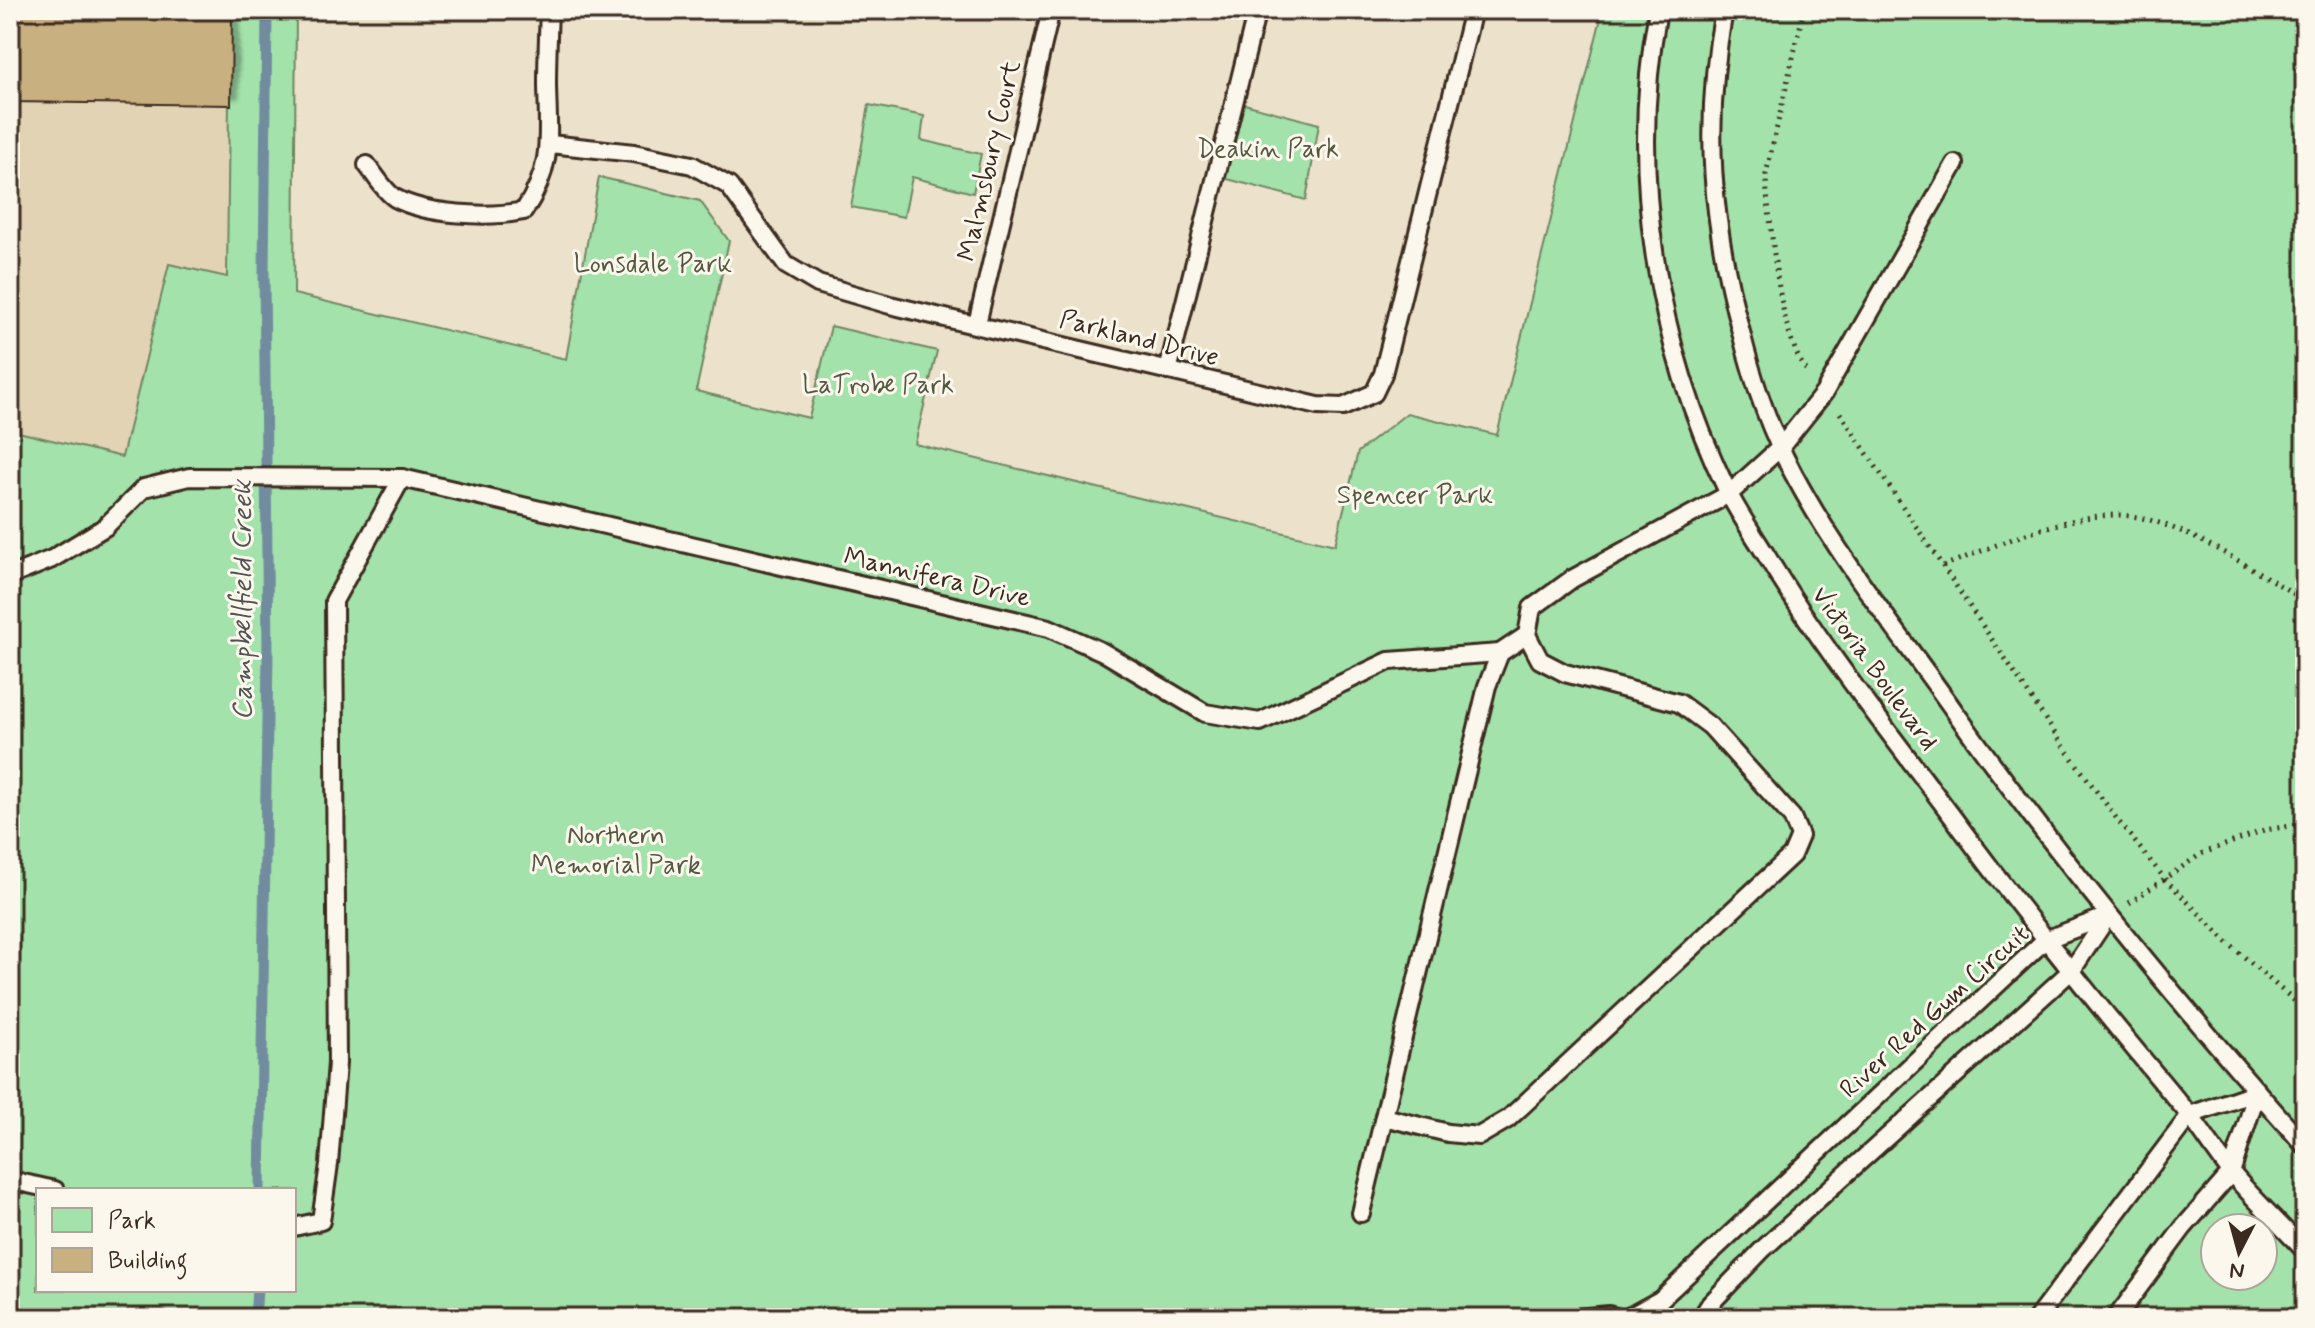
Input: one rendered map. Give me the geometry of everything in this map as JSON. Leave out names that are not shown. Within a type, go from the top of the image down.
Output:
[{"type":"lane","points":[[367,165],[392,197],[424,209],[504,215],[524,211],[540,186],[550,144],[547,83],[549,10]]},
{"type":"lane","name":"Malmsbury Court","points":[[977,324],[1051,10]]},
{"type":"lane","points":[[1168,371],[1257,10]]},
{"type":"lane","name":"Parkland Drive","points":[[550,144],[634,153],[692,165],[729,186],[786,265],[818,284],[890,305],[1168,371],[1318,406],[1343,407],[1374,393],[1383,374],[1473,10]]},
{"type":"lane","name":"Victoria Boulevard","points":[[1658,10],[1649,60],[1646,158],[1653,248],[1667,320],[1691,399],[1729,494],[1795,604],[2045,940],[2072,970],[2125,1041],[2190,1115],[2231,1173],[2305,1251]]},
{"type":"lane","name":"Victoria Boulevard","points":[[1724,10],[1711,123],[1713,190],[1728,284],[1750,369],[1780,448],[1840,551],[2006,784],[2108,916],[2305,1146]]},
{"type":"lane","points":[[1384,1117],[1448,1133],[1479,1136],[1508,1119],[1792,855],[1800,836],[1792,817],[1710,726],[1679,703],[1565,673],[1540,660],[1527,635],[1532,608],[1572,579],[1729,494],[1780,448],[1824,393],[1955,164]]},
{"type":"lane","name":"Mannifera Drive","points":[[10,576],[52,559],[105,527],[144,488],[189,477],[402,478],[1049,628],[1103,652],[1205,713],[1260,722],[1389,661],[1500,653]]},
{"type":"lane","points":[[296,1227],[321,1221],[337,1063],[334,601],[402,478]]},
{"type":"lane","points":[[1361,1213],[1487,686],[1500,653],[1527,635]]},
{"type":"lane","points":[[1701,1318],[1710,1304],[1763,1249],[2072,970],[2108,916]]},
{"type":"lane","name":"River Red Gum Circuit","points":[[1627,1318],[1660,1300],[2045,940],[2108,916]]},
{"type":"lane","points":[[2037,1318],[2190,1115],[2257,1092]]},
{"type":"lane","points":[[2116,1318],[2183,1228],[2231,1173],[2257,1092]]},
{"type":"lane","points":[[10,1180],[46,1188]]},
{"type":"lane","points":[[1576,1318],[1609,1315],[1620,1318]]},
{"type":"path","points":[[1804,10],[1766,174],[1786,322],[1801,364],[1851,428],[2066,750],[2165,879],[2227,942],[2305,1010]]},
{"type":"path","points":[[1943,566],[2025,535],[2071,522],[2118,515],[2137,517],[2193,537],[2305,600]]},
{"type":"path","points":[[2108,916],[2201,854],[2264,830],[2305,824]]},
{"type":"shaded area","points":[[10,10],[230,10],[227,278],[169,264],[122,457],[10,430]]},
{"type":"green space","name":"Northern Memorial Park","points":[[230,10],[296,10],[294,294],[566,359],[599,177],[700,201],[729,241],[696,391],[809,418],[831,326],[937,351],[915,444],[1335,545],[1358,452],[1407,413],[1497,435],[1603,10],[2305,10],[2305,1318],[10,1318],[10,430],[122,457],[169,264],[227,277]]},
{"type":"green space","name":"Deakin Park","points":[[1233,101],[1319,124],[1306,200],[1216,176]]},
{"type":"green space","points":[[869,105],[924,116],[921,140],[981,154],[973,193],[912,177],[904,217],[851,207]]},
{"type":"building","points":[[13,10],[232,13],[231,105],[12,102]]},
{"type":"waterway","name":"Campbellfield Creek","points":[[260,1188],[268,653],[264,273],[267,10]]},
{"type":"waterway","name":"Campbellfield Creek","points":[[255,1318],[257,1292]]},
{"type":"park label","name":"Lonsdale Park","points":[[653,265]]},
{"type":"park label","name":"LaTrobe Park","points":[[878,386]]},
{"type":"park label","name":"Spencer Park","points":[[1415,496]]}]
